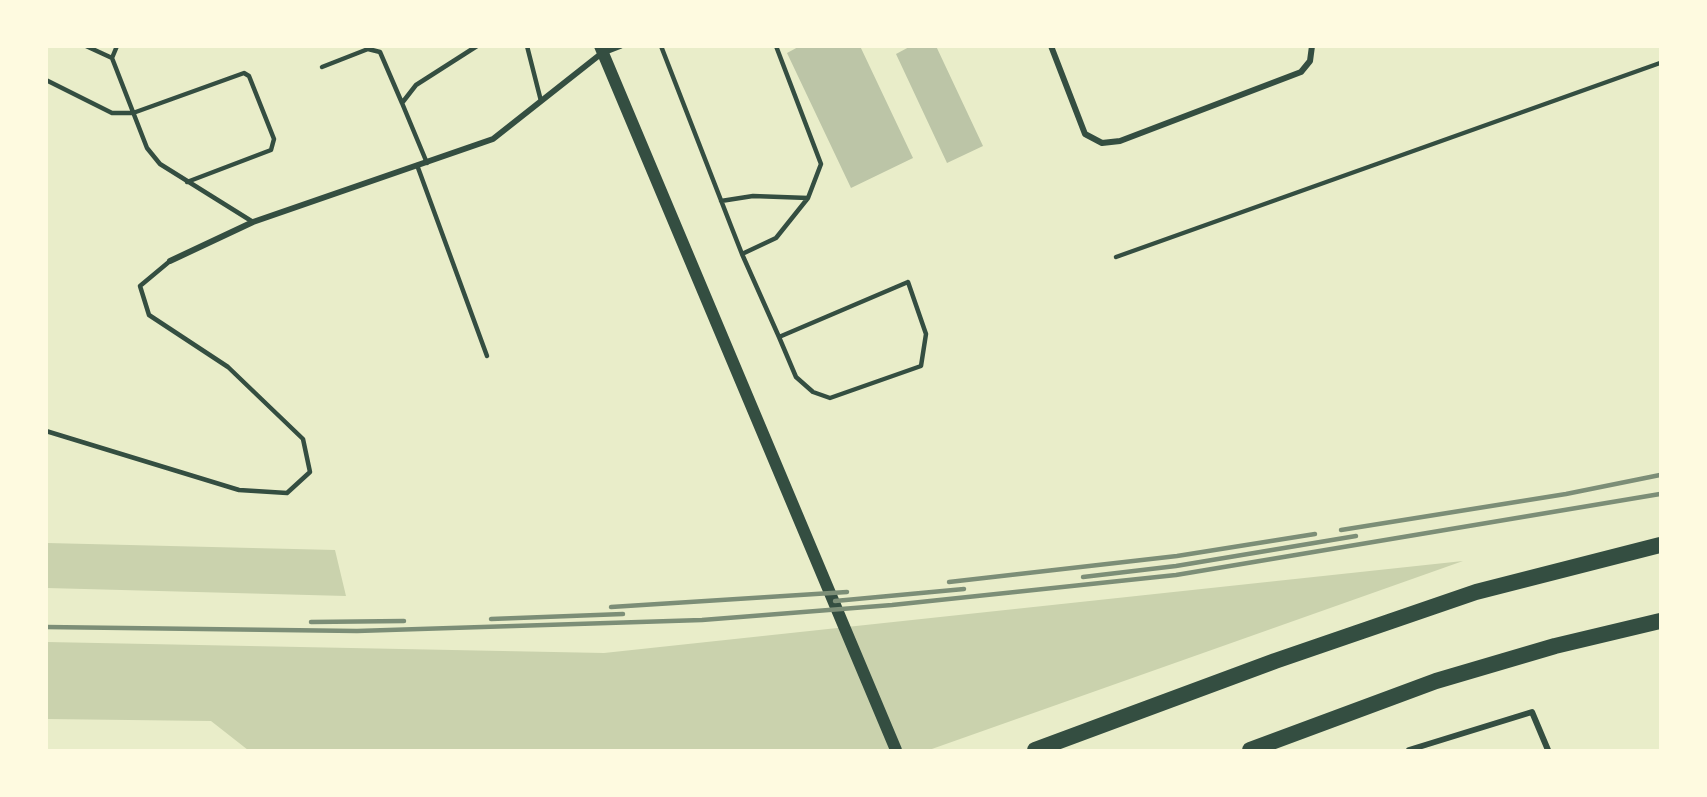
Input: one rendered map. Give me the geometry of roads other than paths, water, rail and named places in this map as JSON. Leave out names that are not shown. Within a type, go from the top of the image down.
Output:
[{"type":"highway","points":[[1035,750],[1275,661],[1476,592],[1660,545]]},
{"type":"highway","points":[[1250,750],[1436,681],[1555,646],[1660,621]]},
{"type":"main road","points":[[601,50],[896,750]]},
{"type":"street","points":[[170,261],[253,222],[493,139],[542,101],[601,50],[621,46]]},
{"type":"street","points":[[1051,46],[1085,134],[1102,143],[1120,141],[1301,72],[1310,61],[1312,46]]},
{"type":"street","points":[[1409,750],[1533,712],[1548,750]]},
{"type":"lane","points":[[86,46],[112,58],[147,148],[160,164],[253,222]]},
{"type":"lane","points":[[112,58],[117,46]]},
{"type":"lane","points":[[402,103],[416,86],[477,46]]},
{"type":"lane","points":[[526,46],[542,101]]},
{"type":"lane","points":[[661,46],[742,254],[796,377],[813,392],[831,398],[921,366],[926,334],[908,282],[779,337]]},
{"type":"lane","points":[[742,254],[776,238],[808,198],[821,164],[776,46]]},
{"type":"lane","points":[[322,67],[368,49],[380,52],[427,163]]},
{"type":"lane","points":[[1116,257],[1660,63]]},
{"type":"lane","points":[[46,80],[112,113],[134,113],[244,73],[249,76],[274,139],[272,150],[187,182]]},
{"type":"lane","points":[[417,165],[487,356]]},
{"type":"lane","points":[[721,201],[753,196],[808,198]]},
{"type":"lane","points":[[46,431],[239,490],[287,493],[310,472],[303,439],[228,367],[148,315],[140,286],[170,261]]},
{"type":"railway","points":[[1341,530],[1566,494],[1660,475]]},
{"type":"railway","points":[[46,627],[357,631],[702,620],[892,605],[1176,575],[1660,494]]},
{"type":"railway","points":[[949,582],[1177,556],[1315,534]]},
{"type":"railway","points":[[1083,577],[1176,566],[1356,536]]},
{"type":"railway","points":[[835,601],[964,589]]},
{"type":"railway","points":[[611,607],[847,592]]},
{"type":"railway","points":[[491,619],[623,614]]},
{"type":"railway","points":[[311,622],[404,621]]}]
